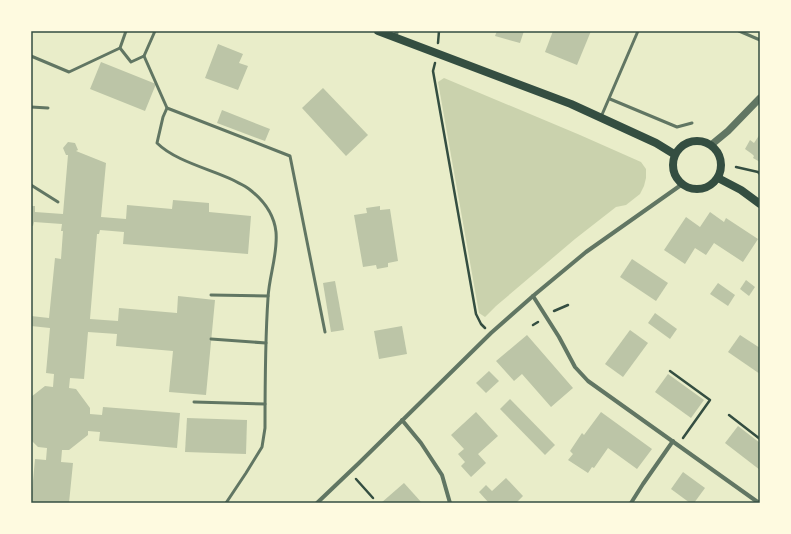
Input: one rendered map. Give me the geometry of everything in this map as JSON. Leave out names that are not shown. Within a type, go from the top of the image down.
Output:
[{"type":"main road","points":[[378,31],[396,34],[437,53],[565,102],[656,143],[674,154]]},
{"type":"main road","points":[[693,141],[704,142],[711,145],[719,154],[721,162],[721,171],[718,178],[710,186],[701,190],[691,189],[681,185],[673,170],[674,154],[686,144],[693,141]]},
{"type":"main road","points":[[718,178],[741,190],[760,204]]},
{"type":"street","points":[[711,145],[728,131],[760,98]]},
{"type":"street","points":[[317,503],[491,333],[533,296],[586,252],[681,185]]},
{"type":"street","points":[[533,296],[559,337],[575,367],[588,381],[759,503]]},
{"type":"street","points":[[402,420],[421,443],[442,476],[450,503]]},
{"type":"street","points":[[631,503],[674,441]]},
{"type":"lane","points":[[31,56],[69,72],[120,48],[126,31]]},
{"type":"lane","points":[[120,48],[131,62],[144,56],[155,31]]},
{"type":"lane","points":[[601,118],[638,31]]},
{"type":"lane","points":[[739,31],[760,40]]},
{"type":"lane","points":[[144,56],[167,108],[290,156],[325,332]]},
{"type":"lane","points":[[610,99],[677,127],[692,123]]},
{"type":"lane","points":[[31,107],[48,108]]},
{"type":"lane","points":[[167,108],[163,117],[157,144],[176,157],[224,176],[248,188],[261,199],[270,213],[276,231],[268,296],[265,428],[262,447],[226,503]]},
{"type":"lane","points":[[31,185],[58,202]]},
{"type":"lane","points":[[211,295],[268,296]]},
{"type":"lane","points":[[211,339],[266,343]]},
{"type":"lane","points":[[194,402],[265,404]]},
{"type":"path","points":[[437,53],[433,71],[476,314],[481,324],[491,333]]},
{"type":"path","points":[[736,167],[758,172],[760,174]]},
{"type":"path","points":[[670,371],[710,400],[678,445]]},
{"type":"path","points":[[729,416],[760,439]]},
{"type":"path","points":[[350,472],[373,498]]},
{"type":"green space","points":[[444,78],[641,162],[646,169],[646,178],[640,194],[626,205],[616,207],[575,239],[485,317],[479,313],[438,82]]},
{"type":"building","points":[[497,31],[524,31],[520,43],[495,36]]},
{"type":"building","points":[[553,31],[591,31],[577,65],[545,52]]},
{"type":"building","points":[[218,44],[243,54],[239,63],[248,66],[238,90],[205,78]]},
{"type":"building","points":[[101,62],[156,84],[145,111],[90,89]]},
{"type":"building","points":[[323,88],[368,135],[346,156],[302,108]]},
{"type":"building","points":[[222,110],[270,129],[265,141],[217,123]]},
{"type":"building","points":[[760,134],[760,162],[753,158],[754,156],[745,149],[750,140],[754,143]]},
{"type":"building","points":[[68,142],[75,143],[78,150],[76,151],[106,163],[101,217],[126,219],[127,205],[172,209],[173,200],[209,203],[209,212],[251,216],[248,254],[123,244],[124,232],[100,230],[99,234],[97,234],[90,319],[118,321],[119,308],[177,313],[178,296],[215,300],[206,395],[169,392],[173,351],[116,346],[117,334],[88,332],[84,379],[70,378],[69,388],[76,389],[90,408],[90,414],[102,415],[103,407],[180,413],[177,448],[99,441],[100,432],[88,431],[88,435],[69,450],[62,450],[61,462],[73,463],[69,503],[31,503],[35,459],[46,460],[47,448],[38,447],[31,440],[31,397],[45,386],[53,387],[54,374],[46,373],[50,328],[31,326],[31,316],[49,318],[55,258],[61,259],[63,231],[61,231],[62,224],[34,222],[33,226],[31,226],[31,206],[35,206],[35,212],[63,214],[68,155],[66,155],[63,148]]},
{"type":"building","points":[[380,206],[380,210],[390,209],[398,261],[388,263],[388,267],[377,269],[376,265],[363,267],[354,215],[367,213],[366,208]]},
{"type":"building","points":[[710,212],[724,222],[726,218],[758,239],[743,262],[714,243],[706,255],[695,248],[685,264],[664,250],[686,217],[700,227]]},
{"type":"building","points":[[632,259],[668,283],[656,301],[620,277]]},
{"type":"building","points":[[746,280],[755,287],[749,296],[740,289]]},
{"type":"building","points":[[335,281],[344,330],[331,332],[323,283]]},
{"type":"building","points":[[718,283],[735,295],[728,306],[710,294]]},
{"type":"building","points":[[655,313],[677,329],[670,339],[648,323]]},
{"type":"building","points":[[402,326],[407,354],[379,359],[374,331]]},
{"type":"building","points":[[630,330],[648,343],[623,377],[605,364]]},
{"type":"building","points":[[527,335],[573,388],[551,407],[522,374],[514,381],[496,361]]},
{"type":"building","points":[[740,335],[760,348],[760,374],[728,352]]},
{"type":"building","points":[[489,371],[499,381],[486,393],[476,383]]},
{"type":"building","points":[[668,374],[704,400],[691,418],[655,392]]},
{"type":"building","points":[[510,399],[555,445],[545,455],[500,409]]},
{"type":"building","points":[[476,412],[498,436],[478,454],[486,463],[471,477],[461,466],[465,462],[458,454],[464,449],[451,435]]},
{"type":"building","points":[[601,412],[652,449],[637,469],[608,448],[594,468],[592,467],[588,473],[568,460],[573,454],[570,451],[582,433],[584,435]]},
{"type":"building","points":[[187,418],[247,420],[246,454],[185,452]]},
{"type":"building","points":[[738,426],[760,443],[760,470],[725,443]]},
{"type":"building","points":[[683,472],[705,488],[694,503],[690,503],[671,489]]},
{"type":"building","points":[[506,478],[523,496],[516,503],[489,503],[479,492],[486,485],[492,491]]},
{"type":"building","points":[[404,483],[422,503],[381,503]]}]
